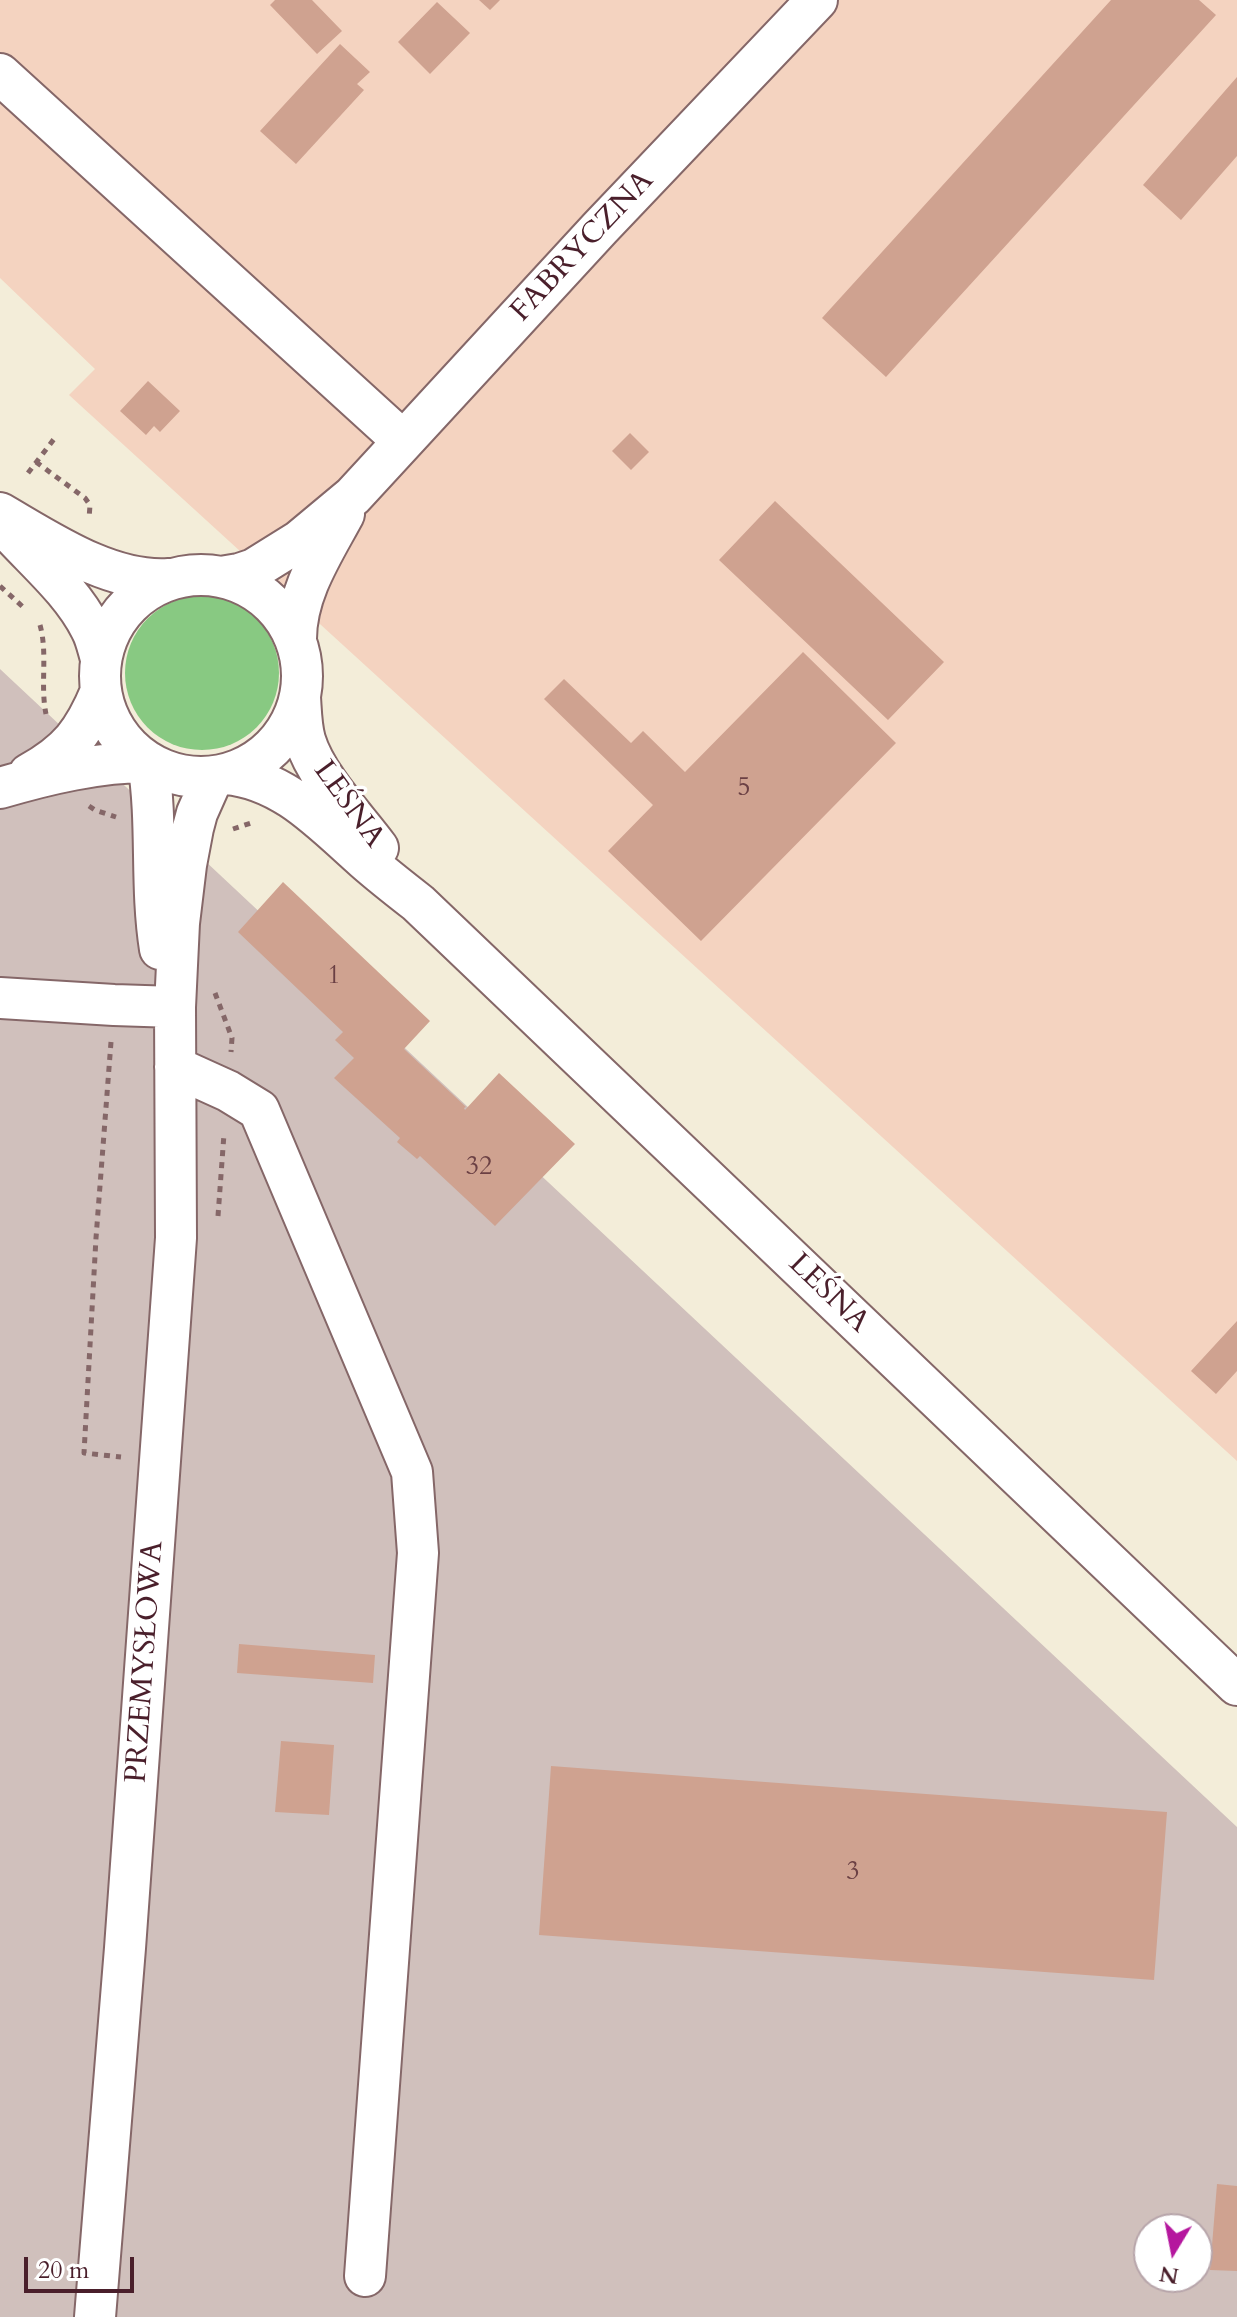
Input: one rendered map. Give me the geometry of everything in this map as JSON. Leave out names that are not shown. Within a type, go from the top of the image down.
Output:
[{"type":"street","name":"FABRYCZNA","points":[[221,577],[254,569],[299,541],[353,496],[600,228],[817,0]]},
{"type":"street","points":[[0,74],[403,441]]},
{"type":"street","name":"FABRYCZNA","points":[[296,639],[296,624],[308,583],[353,496]]},
{"type":"street","points":[[0,513],[104,568],[148,581],[186,576],[221,577],[245,585],[266,598],[284,617],[296,639],[303,678],[293,719],[281,738],[256,760],[219,775],[179,774],[148,762],[125,743],[109,718],[92,631],[80,611],[0,521]]},
{"type":"street","points":[[6,786],[46,765],[71,745],[90,717],[109,633],[124,610],[144,592],[169,579]]},
{"type":"street","name":"LEŚNA","points":[[300,697],[302,727],[313,759],[418,903]]},
{"type":"street","points":[[6,786],[95,766],[148,762]]},
{"type":"street","name":"PRZEMYSŁOWA","points":[[148,762],[155,823],[153,877],[157,932],[175,1007]]},
{"type":"street","name":"LEŚNA","points":[[219,775],[241,775],[270,785],[304,805],[418,903],[1237,1685]]},
{"type":"street","name":"PRZEMYSŁOWA","points":[[95,2317],[127,1932],[176,1238],[175,1007],[179,923],[186,865],[197,813],[219,775]]},
{"type":"street","points":[[0,998],[175,1007]]},
{"type":"street","points":[[175,1067],[228,1091],[259,1110],[412,1472],[418,1553],[365,2276]]},
{"type":"path","points":[[28,473],[54,439]]},
{"type":"path","points":[[36,462],[85,498],[90,505],[87,522]]},
{"type":"path","points":[[0,586],[23,607]]},
{"type":"path","points":[[38,617],[44,645],[44,704],[48,723]]},
{"type":"path","points":[[86,804],[107,815],[122,818]]},
{"type":"path","points":[[114,1005],[84,1453],[160,1461]]},
{"type":"shaded area","points":[[0,0],[1237,0],[1237,1461],[69,395],[95,369],[0,278]]},
{"type":"shaded area","points":[[0,669],[1237,1827],[1237,2317],[0,2317]]},
{"type":"green space","points":[[202,596],[232,601],[257,618],[274,643],[279,673],[274,703],[257,728],[232,745],[202,750],[172,745],[147,728],[130,703],[125,673],[130,643],[147,618],[172,601]]},
{"type":"building","points":[[275,0],[312,0],[342,31],[317,54],[270,5]]},
{"type":"building","points":[[479,0],[500,0],[490,10]]},
{"type":"building","points":[[1111,0],[1199,0],[1216,15],[886,377],[822,318]]},
{"type":"building","points":[[437,2],[470,33],[430,74],[398,42]]},
{"type":"building","points":[[340,44],[370,72],[357,84],[364,90],[296,164],[260,131]]},
{"type":"building","points":[[1237,77],[1237,156],[1181,220],[1143,185]]},
{"type":"building","points":[[148,381],[180,411],[160,432],[154,426],[146,435],[120,411]]},
{"type":"building","points":[[630,433],[649,452],[631,470],[612,451]]},
{"type":"building","points":[[775,501],[944,662],[888,720],[719,560]]},
{"type":"building","points":[[803,652],[896,743],[701,941],[608,851],[653,805],[544,699],[564,679],[631,743],[643,731],[685,772]]},
{"type":"building","points":[[283,882],[430,1021],[404,1049],[466,1107],[465,1110],[499,1073],[575,1144],[495,1226],[420,1156],[417,1159],[397,1142],[400,1138],[334,1078],[354,1058],[335,1040],[343,1032],[238,932]]},
{"type":"building","points":[[1237,1321],[1237,1371],[1216,1394],[1191,1371]]},
{"type":"building","points":[[239,1644],[375,1655],[373,1683],[237,1673]]},
{"type":"building","points":[[281,1741],[334,1745],[329,1815],[275,1812]]},
{"type":"building","points":[[551,1766],[1167,1812],[1154,1980],[539,1935]]},
{"type":"building","points":[[1217,2184],[1237,2186],[1237,2271],[1213,2270]]}]
